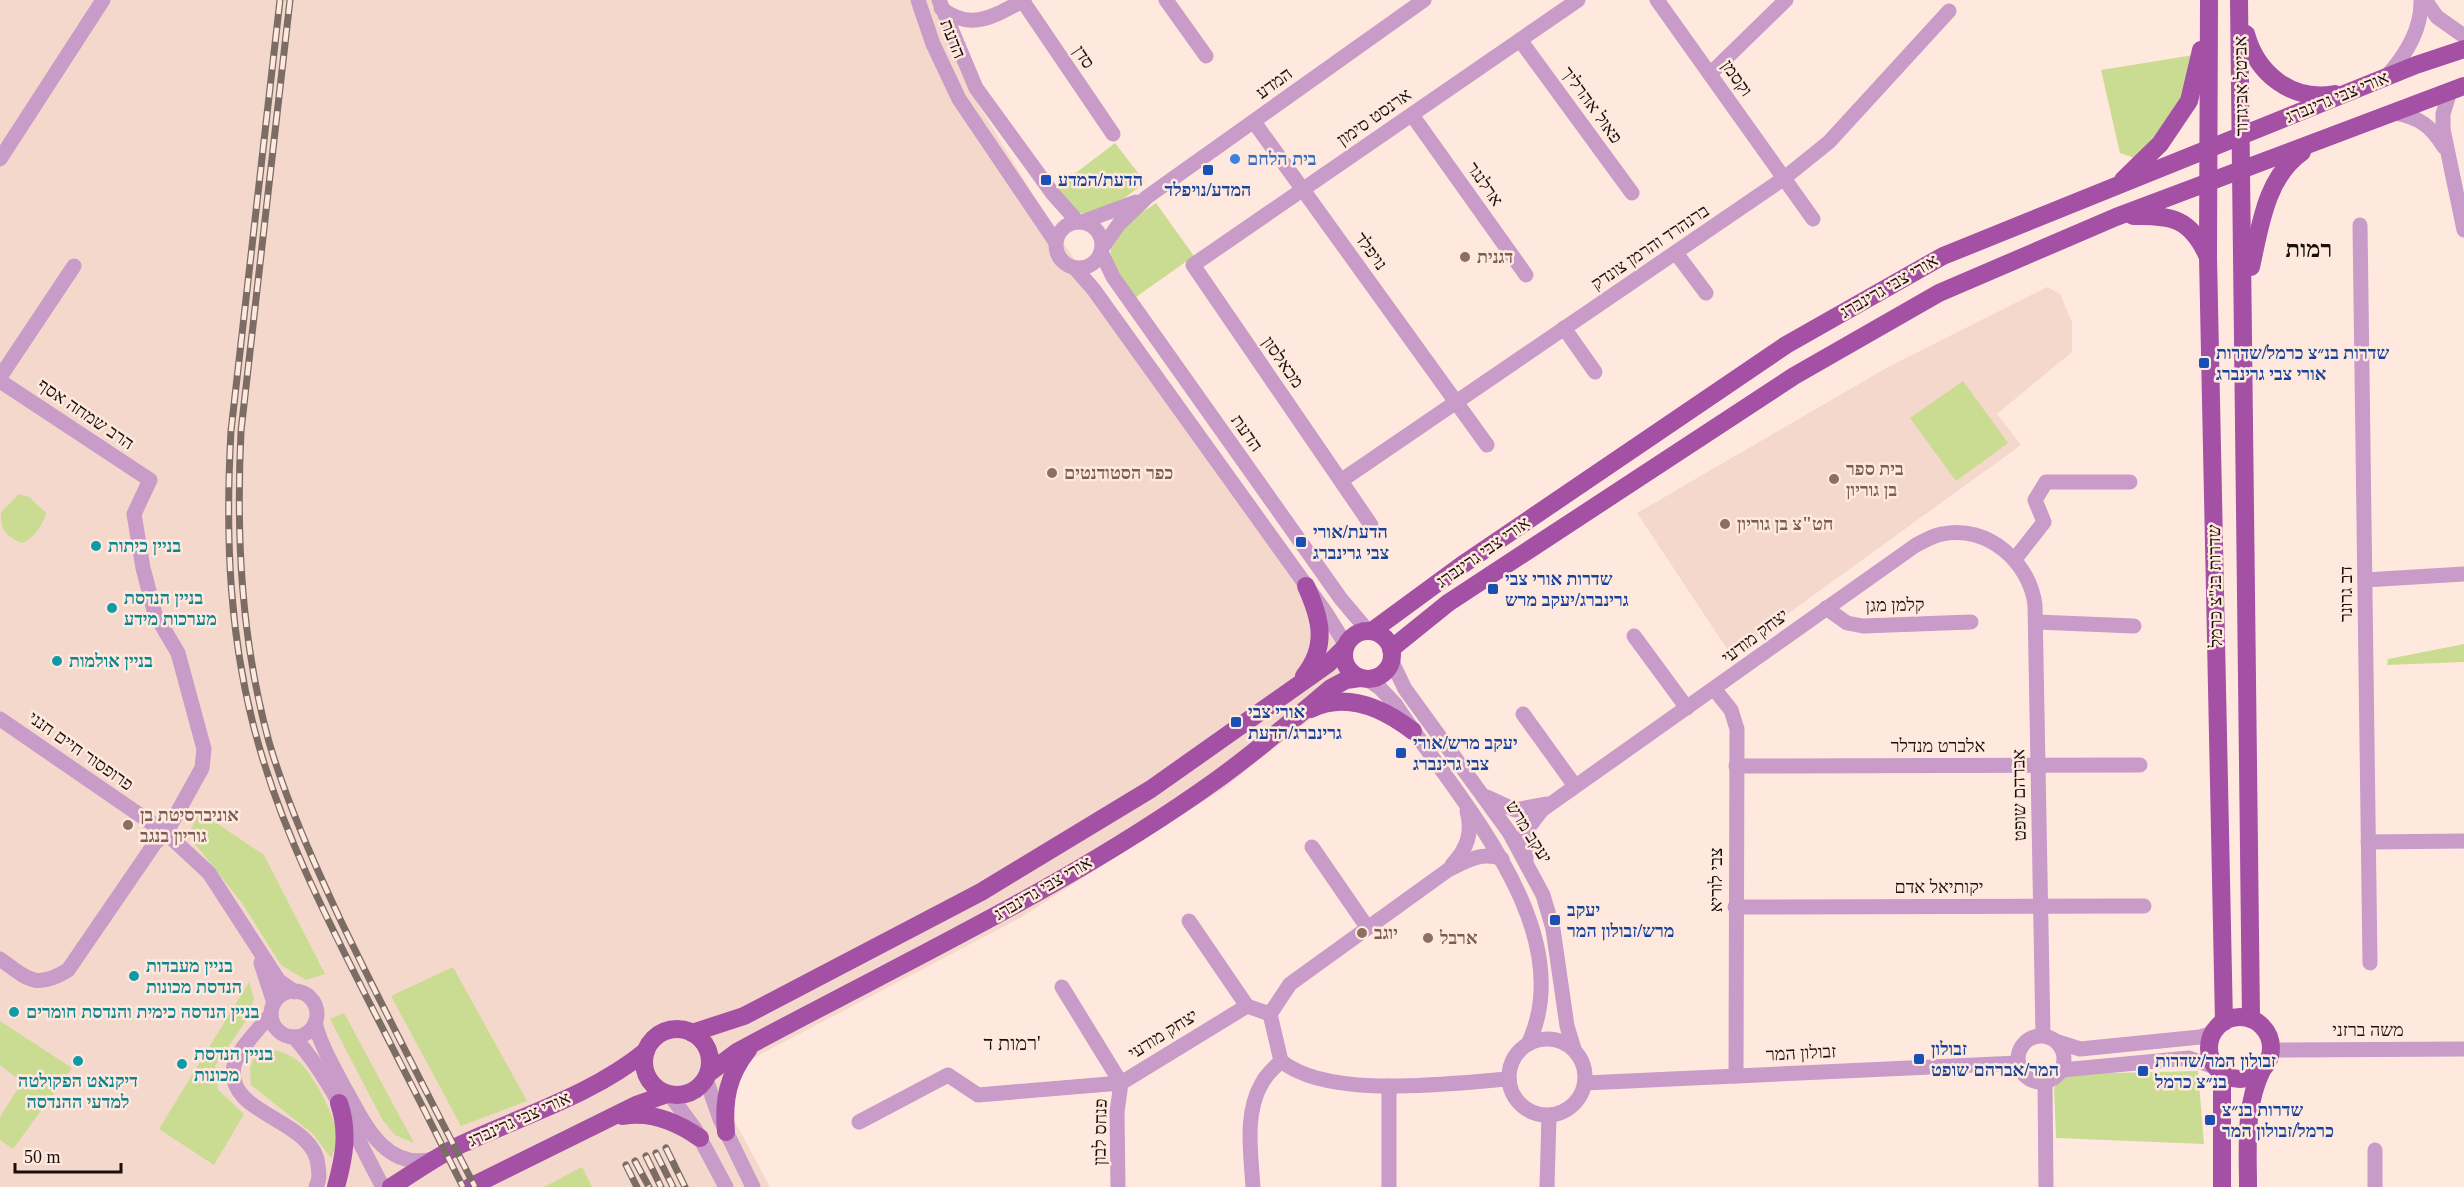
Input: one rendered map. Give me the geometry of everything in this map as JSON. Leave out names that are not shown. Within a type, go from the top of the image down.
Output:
[{"type":"main road","name":"אביטל אביגדור","points":[[2207,150],[2209,2]]},
{"type":"main road","points":[[2117,186],[2160,144],[2189,101],[2209,2]]},
{"type":"main road","name":"אביטל אביגדור","points":[[2239,5],[2242,171]]},
{"type":"main road","points":[[2239,5],[2251,53],[2264,72],[2289,89],[2307,94],[2330,95],[2366,86]]},
{"type":"main road","name":"אורי צבי גרינברג","points":[[1370,631],[1472,558],[1786,345],[1943,256],[2386,77],[2464,49]]},
{"type":"main road","name":"אורי צבי גרינברג","points":[[1391,655],[1448,603],[1794,376],[1939,292],[2116,217],[2317,143],[2457,88]]},
{"type":"main road","points":[[2244,298],[2263,215],[2276,181],[2295,157],[2317,143]]},
{"type":"main road","name":"שדרות בנ\"צ כרמל","points":[[2207,150],[2219,1027]]},
{"type":"main road","name":"שדרות בנ\"צ כרמל","points":[[2242,171],[2251,1019]]},
{"type":"main road","points":[[2116,217],[2158,216],[2175,219],[2188,226],[2200,239],[2208,257]]},
{"type":"main road","points":[[1291,690],[1313,664],[1321,641],[1318,614],[1306,586]]},
{"type":"main road","points":[[1370,631],[1384,638],[1391,655],[1380,676],[1363,679],[1348,669],[1343,655],[1345,646],[1355,635],[1370,631]]},
{"type":"main road","name":"אורי צבי גרינברג","points":[[692,1033],[744,1016],[981,892],[1132,801],[1201,756],[1328,664],[1345,646]]},
{"type":"main road","name":"אורי צבי גרינברג","points":[[708,1076],[758,1040],[994,917],[1129,837],[1218,779],[1338,683],[1363,679]]},
{"type":"main road","points":[[1296,717],[1320,705],[1339,701],[1351,702],[1371,706],[1413,731]]},
{"type":"main road","points":[[2222,1187],[2220,1070],[2210,1051],[2219,1027],[2232,1018],[2251,1019],[2266,1031],[2271,1050],[2252,1095],[2249,1115],[2248,1187]]},
{"type":"main road","points":[[681,1029],[692,1033],[707,1047],[711,1061],[708,1076],[691,1093],[668,1094],[655,1087],[647,1076],[644,1062],[646,1051],[651,1041],[665,1031],[681,1029]]},
{"type":"main road","points":[[726,1132],[725,1108],[728,1086],[737,1065],[758,1040]]},
{"type":"main road","name":"אורי צבי גרינברג","points":[[392,1187],[436,1158],[592,1086],[628,1065],[646,1051]]},
{"type":"main road","points":[[2220,1070],[2230,1077],[2247,1078],[2262,1070]]},
{"type":"main road","name":"אורי צבי גרינברג","points":[[470,1187],[609,1119],[668,1094]]},
{"type":"main road","points":[[336,1187],[344,1158],[345,1137],[345,1124],[339,1103]]},
{"type":"main road","points":[[609,1119],[643,1115],[658,1117],[673,1122],[700,1138]]},
{"type":"street","points":[[0,159],[103,0]]},
{"type":"street","name":"הדעת","points":[[918,0],[933,44],[959,99],[1055,241]]},
{"type":"street","points":[[960,55],[966,37],[979,21],[1023,0]]},
{"type":"street","name":"סדן","points":[[1023,0],[1113,134]]},
{"type":"street","points":[[1166,0],[1206,56]]},
{"type":"street","name":"המדע","points":[[1102,250],[1119,224],[1147,197],[1424,0]]},
{"type":"street","name":"ארנסט סימון","points":[[1193,265],[1578,0]]},
{"type":"street","name":"וקסמן","points":[[1657,0],[1813,219]]},
{"type":"street","points":[[1710,74],[1786,0]]},
{"type":"street","points":[[2423,0],[2437,17],[2464,36]]},
{"type":"street","points":[[2386,77],[2405,53],[2413,37],[2423,0]]},
{"type":"street","points":[[940,4],[958,20],[979,21]]},
{"type":"street","name":"הדעת","points":[[940,4],[976,88],[1057,201],[1080,222]]},
{"type":"street","name":"ברנהרד והרמן צונדק","points":[[1342,480],[1783,179],[1829,142],[1949,11]]},
{"type":"street","name":"פאול אהרליך","points":[[1520,40],[1632,193]]},
{"type":"street","points":[[2457,88],[2443,114],[2449,158],[2464,230]]},
{"type":"street","points":[[2395,112],[2417,118],[2425,123],[2435,133],[2449,158]]},
{"type":"street","name":"ארלנגר","points":[[1412,114],[1526,275]]},
{"type":"street","name":"נויפלד","points":[[1254,122],[1487,446]]},
{"type":"street","name":"המדע","points":[[1080,222],[1147,197]]},
{"type":"street","points":[[1075,268],[1094,263],[1102,250],[1100,234],[1089,224],[1080,222],[1066,226],[1055,241],[1060,259],[1075,268],[1094,290],[1306,586],[1345,646]]},
{"type":"street","name":"דב גרונר","points":[[2360,225],[2370,963]]},
{"type":"street","name":"הדעת","points":[[1102,250],[1109,271],[1120,287],[1341,599],[1370,631]]},
{"type":"street","points":[[1676,253],[1706,293]]},
{"type":"street","name":"מכאלסון","points":[[1193,265],[1371,525]]},
{"type":"street","name":"הרב שמחה אסף","points":[[74,266],[0,379],[150,480],[134,514],[143,568],[155,614],[178,653],[204,749],[202,768],[165,833]]},
{"type":"street","points":[[1564,328],[1595,372]]},
{"type":"street","points":[[2015,559],[2044,522],[2035,500],[2046,482],[2130,482]]},
{"type":"street","name":"יצחק מודעי","points":[[1526,860],[1524,841],[1527,827],[1554,801],[1715,690],[1916,545],[1942,534],[1965,533],[1989,540]]},
{"type":"street","name":"אברהם שופט","points":[[1989,540],[2015,559],[2033,589],[2036,622],[2043,1035]]},
{"type":"street","points":[[2366,580],[2464,574]]},
{"type":"street","name":"קלמן מגן","points":[[1826,608],[1847,623],[1863,626],[1971,622]]},
{"type":"street","points":[[2036,622],[2134,626]]},
{"type":"street","points":[[1634,636],[1687,708]]},
{"type":"street","name":"יעקב מרש","points":[[1391,655],[1405,689],[1526,860],[1543,895],[1553,929],[1567,1026],[1574,1049]]},
{"type":"street","name":"יעקב מרש","points":[[1363,679],[1385,692],[1413,731],[1502,860],[1525,906],[1538,948],[1539,1008],[1528,1044]]},
{"type":"street","name":"צבי לוריא","points":[[1715,690],[1731,710],[1737,729],[1736,1076]]},
{"type":"street","points":[[1523,714],[1575,786]]},
{"type":"street","name":"פרופסור חיים חנני","points":[[0,719],[165,833],[209,873],[279,981],[295,992]]},
{"type":"street","name":"אלברט מנדלר","points":[[1736,766],[2140,765]]},
{"type":"street","name":"יצחק מודעי","points":[[1479,791],[1497,804],[1515,810],[1534,808],[1554,801]]},
{"type":"street","points":[[1448,870],[1467,843],[1470,825],[1464,805]]},
{"type":"street","points":[[0,959],[28,979],[48,982],[68,970],[155,843],[165,833]]},
{"type":"street","points":[[2368,842],[2464,841]]},
{"type":"street","points":[[1312,847],[1367,927]]},
{"type":"street","points":[[1502,860],[1490,856],[1476,857],[1448,870],[1290,984],[1270,1014],[1281,1061],[1306,1076],[1340,1083],[1389,1086],[1509,1079]]},
{"type":"street","name":"יקותיאל אדם","points":[[1736,908],[2144,906]]},
{"type":"street","points":[[1189,921],[1247,1006],[1270,1014]]},
{"type":"street","name":"פרופסור חיים חנני","points":[[257,949],[272,1008]]},
{"type":"street","name":"פנחס לבון","points":[[1062,987],[1121,1083],[1117,1112],[1118,1187]]},
{"type":"street","points":[[316,1187],[320,1180],[317,1154],[308,1140],[253,1105],[239,1091],[234,1079],[234,1066],[241,1051],[283,994],[302,993],[313,1003],[316,1009],[315,1023],[327,1054],[369,1131],[380,1143],[408,1161],[418,1163],[436,1158]]},
{"type":"street","name":"יצחק מודעי","points":[[859,1122],[948,1075],[978,1095],[1121,1083],[1247,1006]]},
{"type":"street","points":[[272,1008],[274,1026],[314,1061],[383,1187]]},
{"type":"street","points":[[248,1044],[264,1035],[306,1034],[315,1023]]},
{"type":"street","points":[[2058,1042],[2064,1055],[2062,1070],[2052,1080],[2045,1082],[2031,1080],[2020,1070],[2019,1049],[2029,1038],[2043,1035],[2080,1049],[2200,1037],[2219,1027]]},
{"type":"street","points":[[1552,1039],[1574,1049],[1581,1059],[1586,1083],[1577,1102],[1569,1109],[1549,1116],[1537,1114],[1522,1105],[1511,1091],[1509,1079],[1513,1059],[1528,1044],[1552,1039]]},
{"type":"street","name":"משה ברזני","points":[[2271,1050],[2464,1049]]},
{"type":"street","points":[[2062,1070],[2189,1058],[2220,1070]]},
{"type":"street","points":[[1253,1187],[1250,1130],[1254,1101],[1262,1082],[1281,1061]]},
{"type":"street","name":"זבולון המר","points":[[1586,1083],[2018,1063]]},
{"type":"street","points":[[708,1076],[714,1106],[753,1187]]},
{"type":"street","points":[[2045,1082],[2046,1187]]},
{"type":"street","points":[[1389,1086],[1389,1187]]},
{"type":"street","points":[[668,1094],[700,1138],[726,1187]]},
{"type":"street","points":[[1547,1187],[1549,1116]]},
{"type":"street","points":[[2374,1187],[2375,1150]]},
{"type":"shaded area","points":[[0,0],[935,0],[968,88],[1059,237],[1349,649],[1348,672],[1335,700],[1223,789],[1020,918],[727,1072],[734,1120],[770,1187],[0,1187]]},
{"type":"shaded area","name":"בית ספר בן גוריון","points":[[2047,287],[2060,294],[2072,322],[2072,352],[1997,414],[2021,445],[1731,655],[1637,513],[1888,367]]},
{"type":"green space","points":[[2200,54],[2195,78],[2143,161],[2120,153],[2101,70]]},
{"type":"green space","points":[[1115,143],[1145,182],[1121,201],[1102,211],[1093,214],[1074,210],[1056,188]]},
{"type":"green space","points":[[1156,203],[1194,256],[1136,297],[1122,280],[1112,262],[1113,242],[1124,226]]},
{"type":"green space","points":[[1963,381],[2008,443],[1956,481],[1910,418]]},
{"type":"green space","points":[[19,494],[29,497],[46,513],[37,531],[22,543],[5,532],[1,518],[1,512]]},
{"type":"green space","points":[[2464,644],[2464,662],[2387,665],[2388,659]]},
{"type":"green space","points":[[200,812],[264,855],[325,974],[306,980],[281,965],[242,903],[192,840],[191,829]]},
{"type":"green space","points":[[453,967],[527,1101],[461,1126],[391,996]]},
{"type":"green space","points":[[249,982],[254,999],[247,1019],[215,1066],[218,1090],[244,1114],[214,1165],[159,1129]]},
{"type":"green space","points":[[344,1013],[414,1143],[395,1135],[382,1119],[330,1019]]},
{"type":"green space","points":[[0,1021],[72,1068],[13,1149],[0,1140],[0,1117],[22,1082],[0,1065]]},
{"type":"green space","points":[[266,1048],[295,1059],[316,1084],[335,1124],[336,1142],[331,1158],[313,1134],[251,1085],[250,1068],[256,1052]]},
{"type":"green space","points":[[2198,1071],[2204,1144],[2056,1138],[2054,1088],[2066,1074]]},
{"type":"green space","points":[[582,1167],[592,1187],[544,1187]]},
{"type":"railway","points":[[280,0],[231,431],[229,550],[235,629],[241,668],[269,779],[306,874],[463,1187]]},
{"type":"railway","points":[[290,0],[241,431],[240,549],[252,665],[269,742],[310,854],[356,953],[475,1187]]},
{"type":"railway","points":[[666,1148],[685,1187]]},
{"type":"railway","points":[[656,1153],[673,1187]]},
{"type":"railway","points":[[646,1156],[661,1187]]},
{"type":"railway","points":[[635,1161],[649,1187]]},
{"type":"railway","points":[[626,1165],[637,1187]]},
{"type":"place","name":"בית הלחם","points":[[1235,159]]},
{"type":"place","name":"המדע/נויפלד","points":[[1208,170]]},
{"type":"place","name":"הדעת/המדע","points":[[1046,180]]},
{"type":"place","name":"דגנית","points":[[1465,257]]},
{"type":"place","name":"שדרות בנ״צ כרמל/שדרות אורי צבי גרינברג","points":[[2204,363]]},
{"type":"place","name":"כפר הסטודנטים","points":[[1052,473]]},
{"type":"place","name":"בית ספר בן גוריון","points":[[1834,479]]},
{"type":"place","name":"חט\"צ בן גוריון","points":[[1725,524]]},
{"type":"place","name":"הדעת/אורי צבי גרינברג","points":[[1301,542]]},
{"type":"place","name":"בניין כיתות","points":[[96,546]]},
{"type":"place","name":"שדרות אורי צבי גרינברג/יעקב מרש","points":[[1493,589]]},
{"type":"place","name":"בניין הנדסת מערכות מידע","points":[[112,608]]},
{"type":"place","name":"בניין אולמות","points":[[57,661]]},
{"type":"place","name":"אורי צבי גרינברג/הדעת","points":[[1236,722]]},
{"type":"place","name":"יעקב מרש/אורי צבי גרינברג","points":[[1401,753]]},
{"type":"place","name":"אוניברסיטת בן גוריון בנגב","points":[[128,825]]},
{"type":"place","name":"יעקב מרש/זבולון המר","points":[[1555,920]]},
{"type":"place","name":"יוגב","points":[[1362,933]]},
{"type":"place","name":"ארבל","points":[[1428,938]]},
{"type":"place","name":"בניין מעבדות הנדסת מכונות","points":[[134,976]]},
{"type":"place","name":"בניין הנדסה כימית והנדסת חומרים","points":[[14,1012]]},
{"type":"place","name":"זבולון המר/אברהם שופט","points":[[1919,1059]]},
{"type":"place","name":"דיקנאט הפקולטה למדעי ההנדסה","points":[[78,1061]]},
{"type":"place","name":"בניין הנדסת מכונות","points":[[182,1064]]},
{"type":"place","name":"זבולון המר/שדרות בנ״צ כרמל","points":[[2143,1071]]},
{"type":"place","name":"שדרות בנ״צ כרמל/זבולון המר","points":[[2210,1120]]},
{"type":"district","name":"רמות","points":[[2309,249]]},
{"type":"district","name":"רמות ד'","points":[[1012,1043]]}]
